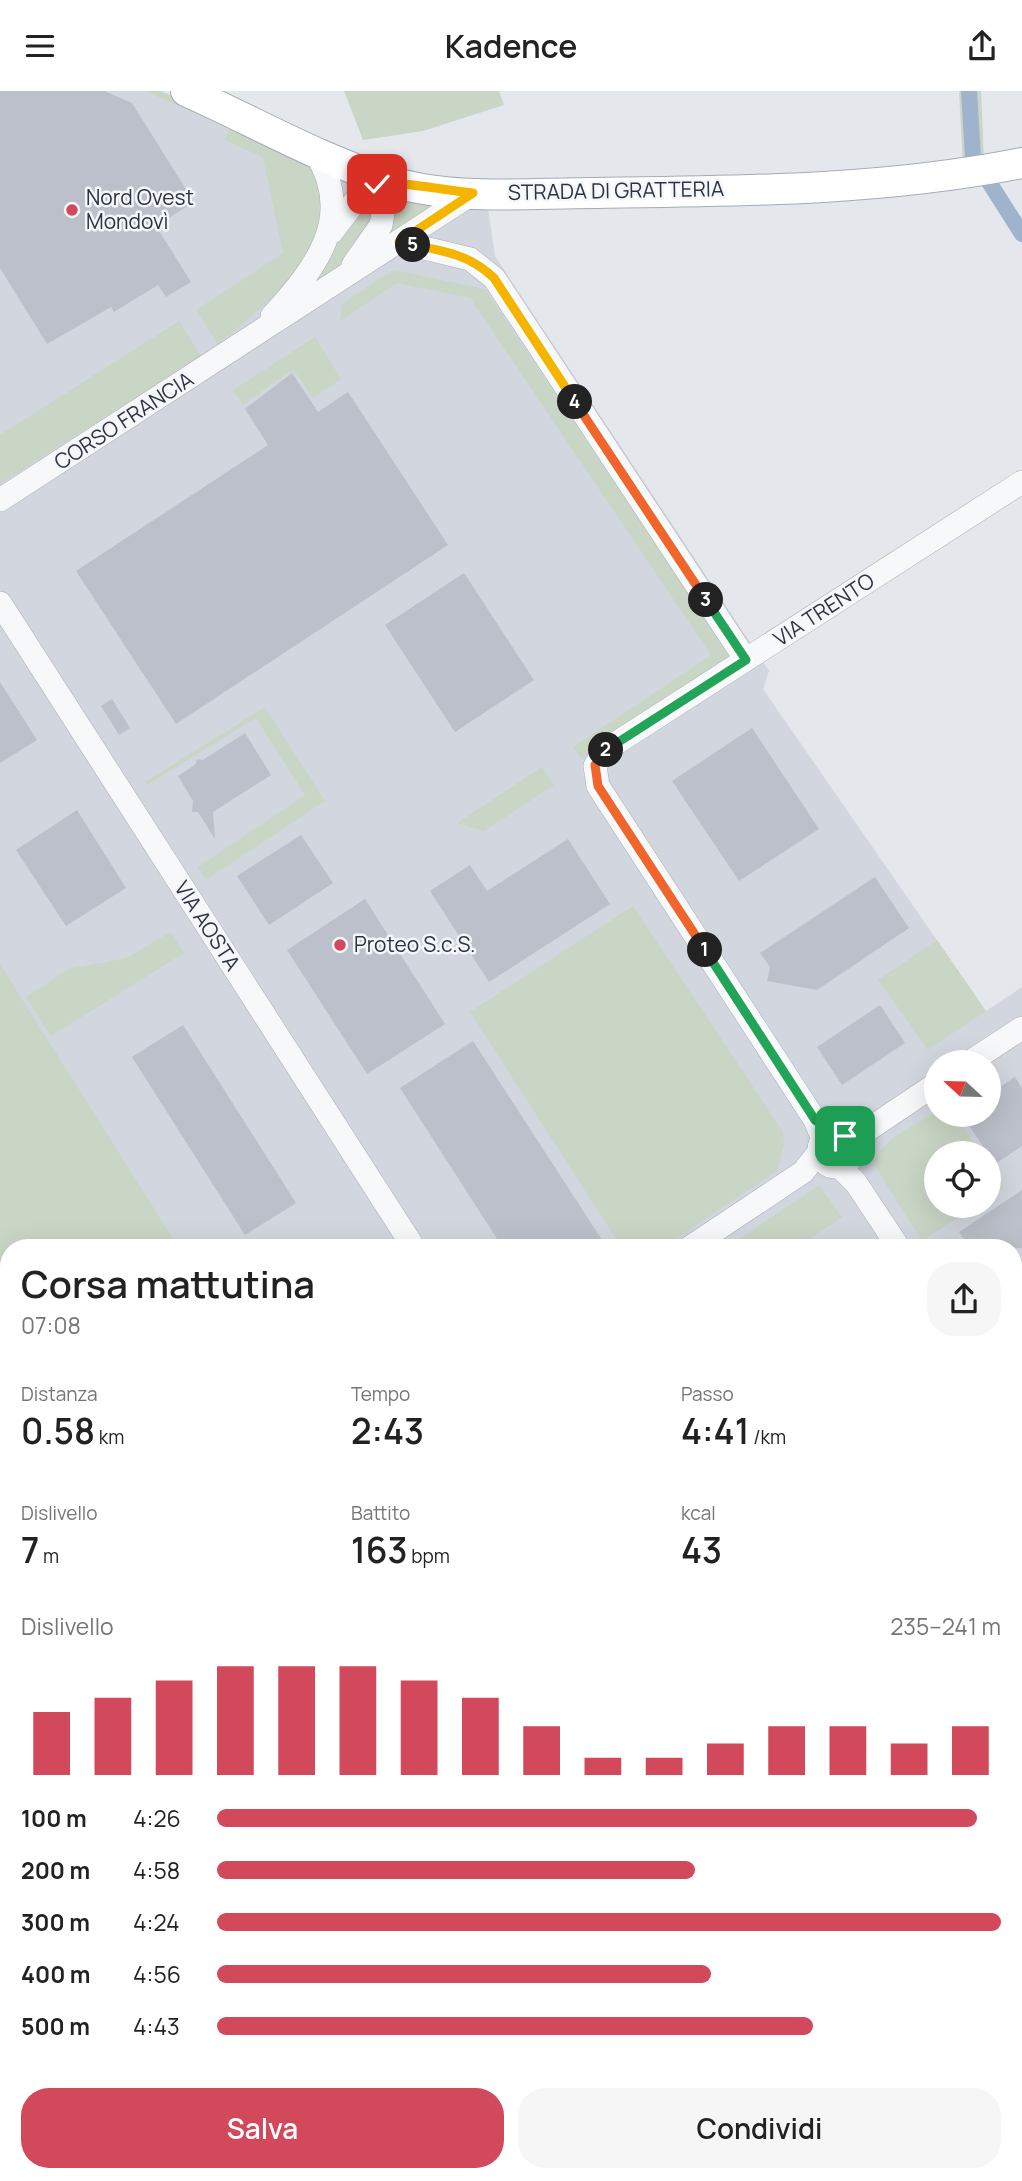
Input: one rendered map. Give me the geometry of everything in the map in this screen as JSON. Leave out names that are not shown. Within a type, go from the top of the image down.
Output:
[{"type":"main road","name":"STRADA DI GRATTERIA","points":[[186,91],[315,152],[388,181],[430,190],[473,193],[843,188],[924,180],[1022,163]]},
{"type":"street","name":"CORSO FRANCIA","points":[[315,152],[332,188],[332,217],[325,245]]},
{"type":"street","name":"CORSO FRANCIA","points":[[248,341],[294,291],[352,202],[369,189],[388,181]]},
{"type":"street","name":"CORSO FRANCIA","points":[[340,281],[381,225],[388,181]]},
{"type":"street","name":"CORSO FRANCIA","points":[[0,500],[473,193]]},
{"type":"street","points":[[399,242],[470,259],[494,278],[746,660]]},
{"type":"street","name":"VIA TRENTO","points":[[893,1239],[598,786],[594,773],[604,751],[1022,482]]},
{"type":"street","name":"VIA AOSTA","points":[[0,603],[408,1239]]},
{"type":"street","points":[[988,1050],[1022,1028]]},
{"type":"street","points":[[702,1239],[924,1092]]},
{"type":"shaded area","points":[[0,91],[144,91],[229,129],[487,202],[495,256],[769,671],[763,689],[986,1011],[1022,987],[1022,1239],[0,1239]]},
{"type":"green space","points":[[144,91],[161,91],[305,156],[320,176],[323,227],[291,282],[218,345],[196,310],[283,253],[263,157],[224,140],[229,129]]},
{"type":"green space","points":[[344,91],[499,91],[504,105],[423,131],[363,140]]},
{"type":"green space","points":[[959,91],[981,91],[984,161],[963,164]]},
{"type":"green space","points":[[396,192],[447,200],[369,254]]},
{"type":"green space","points":[[371,195],[379,208],[365,234],[342,264],[306,287]]},
{"type":"green space","points":[[393,270],[485,289],[733,660],[582,759],[573,747],[711,655],[470,298],[397,283],[340,321],[342,304]]},
{"type":"green space","points":[[179,321],[201,356],[0,484],[0,435]]},
{"type":"green space","points":[[315,337],[341,379],[313,398],[293,369],[243,405],[233,390]]},
{"type":"green space","points":[[265,707],[325,801],[206,880],[198,867],[305,795],[256,718],[147,785],[145,782]]},
{"type":"green space","points":[[542,767],[554,785],[484,831],[457,823]]},
{"type":"green space","points":[[633,906],[783,1132],[784,1146],[777,1171],[675,1239],[616,1239],[470,1012]]},
{"type":"green space","points":[[170,932],[184,953],[51,1036],[26,997],[69,969],[127,958]]},
{"type":"green space","points":[[937,940],[986,1011],[928,1050],[878,980]]},
{"type":"green space","points":[[0,964],[173,1239],[0,1239]]},
{"type":"green space","points":[[924,1119],[924,1127],[963,1127],[972,1141],[924,1141],[924,1218],[957,1218],[925,1239],[921,1239],[874,1165],[882,1148]]},
{"type":"green space","points":[[819,1185],[842,1217],[809,1239],[739,1239]]},
{"type":"building","points":[[0,91],[104,91],[132,103],[194,202],[156,226],[191,282],[166,297],[158,285],[114,312],[111,307],[47,344],[0,268]]},
{"type":"building","points":[[292,373],[318,412],[348,392],[448,545],[176,724],[76,571],[268,445],[245,409]]},
{"type":"building","points":[[464,573],[534,680],[455,732],[385,625]]},
{"type":"building","points":[[0,682],[37,740],[0,763]]},
{"type":"building","points":[[112,699],[130,728],[119,735],[101,706]]},
{"type":"building","points":[[752,728],[819,829],[739,881],[672,781]]},
{"type":"building","points":[[245,733],[271,775],[213,812],[215,839],[198,812],[192,812],[193,801],[178,776],[196,764],[197,759],[203,760]]},
{"type":"building","points":[[77,810],[126,888],[66,926],[16,850]]},
{"type":"building","points":[[301,835],[333,883],[269,925],[237,876]]},
{"type":"building","points":[[568,839],[610,904],[489,982],[430,891],[470,865],[487,891]]},
{"type":"building","points":[[875,877],[909,928],[817,990],[767,981],[770,967],[760,953]]},
{"type":"building","points":[[365,899],[445,1024],[367,1074],[287,950]]},
{"type":"building","points":[[880,1005],[905,1043],[842,1085],[817,1047]]},
{"type":"building","points":[[183,1025],[296,1203],[245,1235],[132,1057]]},
{"type":"building","points":[[473,1041],[601,1239],[497,1239],[400,1088]]},
{"type":"building","points":[[1015,1077],[1022,1088],[1022,1146],[1001,1160],[1001,1141],[980,1141],[970,1127],[1001,1127],[1001,1086]]},
{"type":"building","points":[[1022,1190],[1022,1239],[964,1239],[959,1232],[980,1218],[1001,1218],[1001,1204]]},
{"type":"waterway","points":[[969,91],[973,157]]},
{"type":"waterway","points":[[989,182],[1022,234]]},
{"type":"place","name":"Nord Ovest Mondovì","points":[[72,210]]},
{"type":"place","name":"Proteo S.c.S.","points":[[340,945]]},
{"type":"route","points":[[377,184],[388,181],[430,190],[473,193],[399,242],[456,253],[484,268],[494,278],[746,660],[604,751],[595,765],[595,779],[815,1120],[823,1128],[845,1136]]}]
